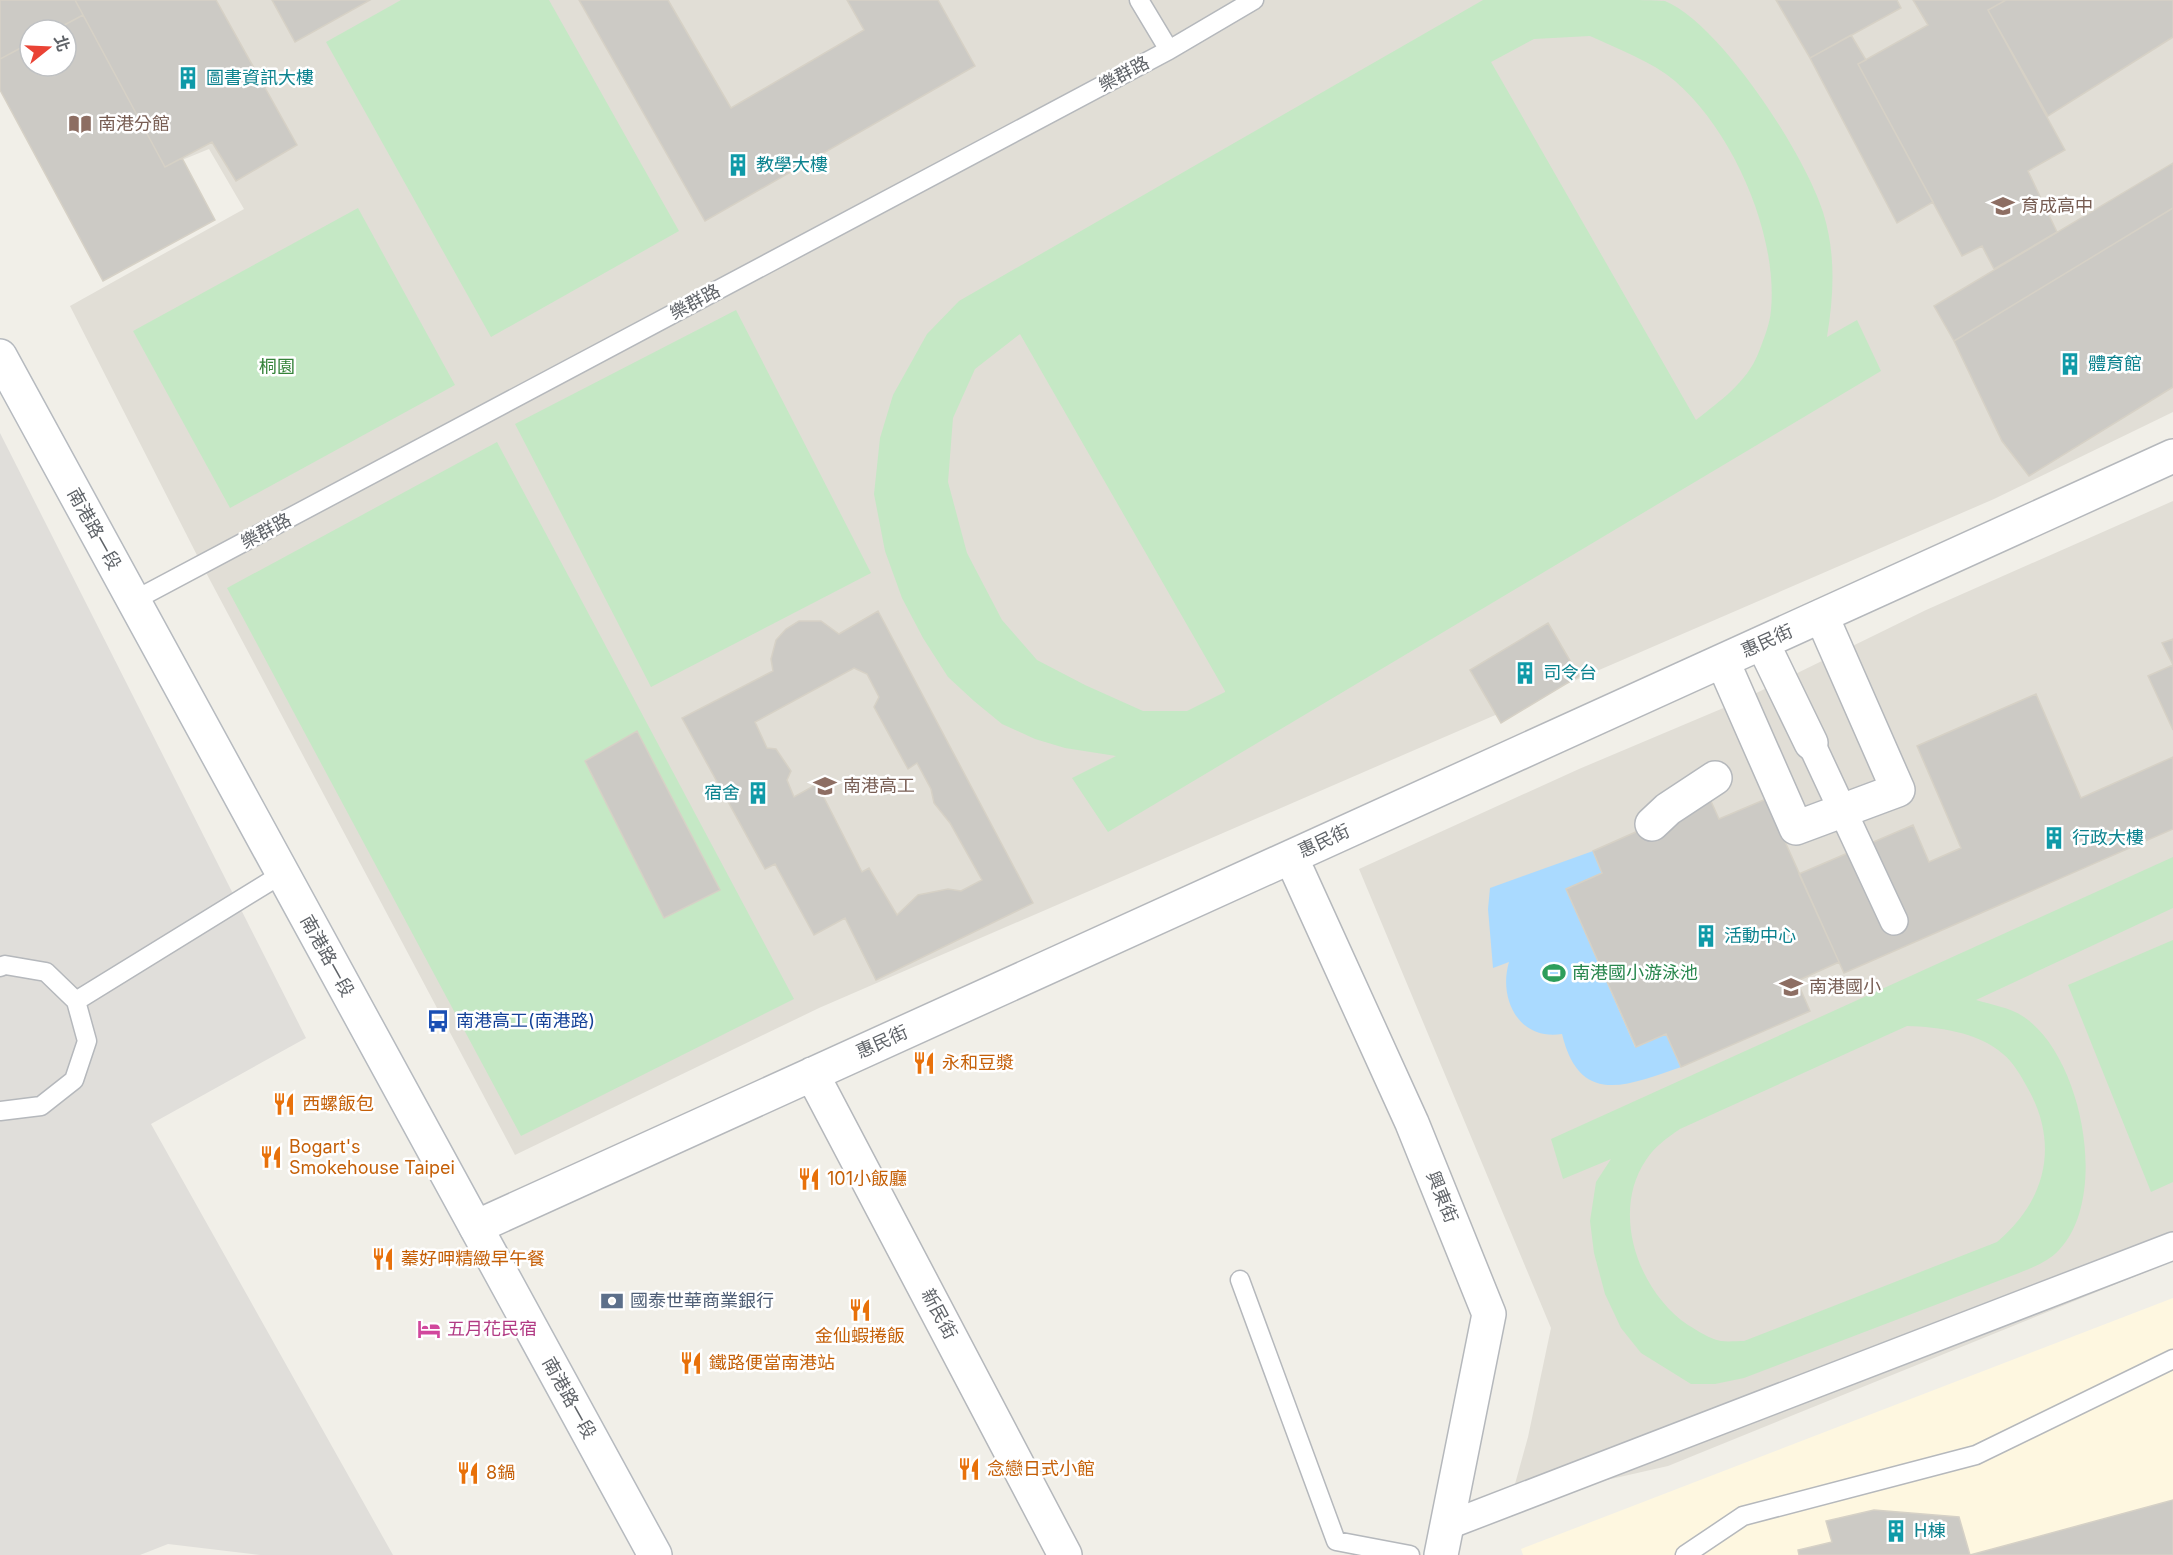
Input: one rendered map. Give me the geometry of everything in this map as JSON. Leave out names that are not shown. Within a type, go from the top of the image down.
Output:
[{"type":"street","name":"南港路一段","points":[[1,358],[655,1555]]},
{"type":"street","name":"惠民街","points":[[476,1227],[2173,456]]},
{"type":"street","points":[[1723,662],[1797,828],[1898,790],[1822,617]]},
{"type":"street","points":[[1763,644],[1894,921]]},
{"type":"street","points":[[1652,824],[1668,809],[1715,778]]},
{"type":"street","name":"興東街","points":[[1291,857],[1412,1123],[1489,1314],[1445,1540]]},
{"type":"street","name":"新民街","points":[[812,1074],[1065,1555]]},
{"type":"street","points":[[1445,1540],[2173,1246]]},
{"type":"lane","points":[[1139,0],[1169,50]]},
{"type":"lane","name":"樂群路","points":[[134,601],[1169,50],[1254,0]]},
{"type":"lane","points":[[76,1000],[282,874]]},
{"type":"lane","points":[[0,967],[5,964],[46,972],[76,1000],[87,1041],[74,1080],[41,1106],[0,1111]]},
{"type":"lane","points":[[1240,1280],[1336,1541],[1410,1555]]},
{"type":"lane","points":[[1685,1555],[1743,1516],[1976,1455],[2173,1359]]},
{"type":"shaded area","name":"南港高工","points":[[78,0],[2173,0],[2173,412],[1994,499],[819,1008],[515,1155],[202,565],[70,306],[244,209],[209,149],[165,167]]},
{"type":"shaded area","points":[[0,433],[306,1038],[151,1124],[393,1555],[260,1555],[168,1544],[140,1555],[0,1555]]},
{"type":"shaded area","name":"南港國小","points":[[2173,501],[2173,1261],[1668,1466],[1510,1502],[1528,1437],[1551,1328],[1359,869],[1579,769],[1740,701],[1926,610]]},
{"type":"shaded area","points":[[2173,1298],[2173,1555],[1523,1555],[1521,1549]]},
{"type":"green space","points":[[401,0],[549,0],[679,231],[491,337],[326,42]]},
{"type":"green space","points":[[1483,0],[1665,1],[1687,14],[1735,63],[1780,126],[1799,158],[1823,212],[1830,243],[1832,290],[1827,337],[1857,320],[1881,371],[1108,832],[1072,778],[1116,756],[1065,748],[1035,739],[1002,724],[974,701],[948,677],[923,638],[902,598],[885,551],[874,494],[880,438],[893,395],[927,334],[959,301]],"holes":[[[1590,36],[1656,67],[1675,81],[1696,102],[1733,155],[1759,217],[1767,249],[1771,280],[1771,310],[1766,332],[1747,374],[1732,391],[1696,420],[1491,62],[1534,39]],[[1020,334],[1225,691],[1225,692],[1187,711],[1143,711],[1037,660],[1002,620],[967,553],[948,482],[953,418],[975,369]]]},
{"type":"green space","name":"桐園","points":[[358,208],[455,385],[230,508],[133,331]]},
{"type":"green space","points":[[736,310],[871,573],[651,687],[515,424]]},
{"type":"green space","points":[[497,442],[794,999],[521,1136],[227,588]]},
{"type":"green space","points":[[2173,857],[2173,908],[1976,1000],[2024,1017],[2044,1036],[2061,1062],[2074,1094],[2082,1128],[2086,1163],[2083,1197],[2075,1226],[2059,1250],[2035,1266],[1744,1378],[1715,1384],[1691,1384],[1641,1353],[1621,1328],[1605,1294],[1594,1253],[1590,1221],[1596,1182],[1611,1159],[1563,1179],[1551,1139]],"holes":[[[1907,1026],[1945,1029],[1982,1040],[2007,1057],[2027,1087],[2037,1108],[2045,1150],[2043,1170],[2037,1190],[2014,1226],[1997,1242],[1744,1341],[1717,1340],[1688,1325],[1671,1311],[1656,1293],[1635,1250],[1630,1204],[1635,1181],[1646,1160],[1661,1143],[1680,1129]]]},
{"type":"green space","points":[[2173,940],[2173,1182],[2151,1192],[2068,985]]},
{"type":"water","name":"南港國小游泳池","points":[[1593,851],[1602,873],[1566,889],[1635,1047],[1666,1034],[1681,1067],[1625,1084],[1608,1085],[1594,1082],[1581,1073],[1570,1057],[1562,1034],[1534,1031],[1523,1024],[1515,1014],[1507,990],[1506,976],[1509,962],[1493,968],[1488,909],[1490,888]]},
{"type":"building","points":[[0,0],[75,0],[83,15],[77,18],[18,18],[18,49],[0,59]]},
{"type":"building","name":"圖書資訊大樓","points":[[75,0],[216,0],[297,145],[236,181],[212,142],[165,167]]},
{"type":"building","points":[[272,0],[370,0],[295,42]]},
{"type":"building","name":"教學大樓","points":[[579,0],[668,0],[731,108],[864,30],[847,0],[938,0],[975,66],[705,221]]},
{"type":"building","points":[[1776,0],[1897,0],[1901,8],[1810,58]]},
{"type":"building","points":[[1913,0],[2006,0],[1988,10],[2065,150],[2028,171],[2057,232],[1994,269],[1982,246],[1962,256],[1858,64],[1928,25]]},
{"type":"building","points":[[2006,0],[2173,0],[2173,37],[2048,116],[1988,10]]},
{"type":"building","name":"南港分館","points":[[83,15],[165,167],[182,158],[215,220],[103,281],[0,90],[0,59],[18,49],[18,78],[78,78],[77,18]]},
{"type":"building","points":[[1851,35],[1866,60],[1858,64],[1933,202],[1897,223],[1810,58]]},
{"type":"building","points":[[2173,163],[2173,208],[1954,341],[1934,306]]},
{"type":"building","name":"體育館","points":[[2173,208],[2173,387],[2029,476],[2002,441],[1954,341]]},
{"type":"building","name":"宿舍","points":[[878,611],[1033,903],[876,980],[845,918],[814,935],[775,864],[765,869],[682,718],[773,671],[771,659],[776,640],[786,629],[799,621],[821,621],[839,634]],"holes":[[[854,668],[867,674],[879,697],[874,707],[908,769],[917,763],[931,789],[934,803],[950,823],[982,880],[961,891],[948,889],[918,895],[897,915],[869,868],[862,872],[817,784],[794,797],[787,780],[791,771],[776,749],[767,748],[755,722]]]},
{"type":"building","name":"司令台","points":[[1548,623],[1579,676],[1501,723],[1470,670]]},
{"type":"building","points":[[2173,639],[2173,665],[2162,643]]},
{"type":"building","points":[[2173,665],[2173,730],[2148,676]]},
{"type":"building","name":"行政大樓","points":[[2036,694],[2081,798],[2173,757],[2173,829],[1844,973],[1799,874],[1913,825],[1929,862],[1961,848],[1917,746]]},
{"type":"building","points":[[637,731],[720,890],[664,918],[585,761]]},
{"type":"building","name":"活動中心","points":[[1710,799],[1719,819],[1766,799],[1839,962],[1797,981],[1810,1011],[1681,1067],[1666,1034],[1636,1047],[1566,889],[1602,873],[1593,851]]},
{"type":"building","points":[[2173,1500],[2173,1555],[1970,1555]]},
{"type":"building","name":"H棟","points":[[1874,1510],[1959,1517],[1970,1555],[1799,1555],[1798,1550],[1832,1542],[1826,1521]]},
{"type":"place","name":"圖書資訊大樓","points":[[188,78]]},
{"type":"place","name":"南港分館","points":[[80,124]]},
{"type":"place","name":"教學大樓","points":[[738,165]]},
{"type":"place","name":"育成高中","points":[[2003,206]]},
{"type":"place","name":"體育館","points":[[2070,364]]},
{"type":"place","name":"司令台","points":[[1525,673]]},
{"type":"place","name":"南港高工","points":[[825,786]]},
{"type":"place","name":"宿舍","points":[[758,793]]},
{"type":"place","name":"行政大樓","points":[[2054,838]]},
{"type":"place","name":"活動中心","points":[[1706,936]]},
{"type":"place","name":"南港國小游泳池","points":[[1554,973]]},
{"type":"place","name":"南港國小","points":[[1791,987]]},
{"type":"place","name":"南港高工(南港路)","points":[[438,1021]]},
{"type":"place","name":"永和豆漿","points":[[924,1063]]},
{"type":"place","name":"西螺飯包","points":[[284,1104]]},
{"type":"place","name":"Bogart's Smokehouse Taipei","points":[[271,1157]]},
{"type":"place","name":"101小飯廳","points":[[809,1179]]},
{"type":"place","name":"蓁好呷精緻早午餐","points":[[383,1259]]},
{"type":"place","name":"國泰世華商業銀行","points":[[612,1301]]},
{"type":"place","name":"金仙蝦捲飯","points":[[860,1310]]},
{"type":"place","name":"五月花民宿","points":[[429,1329]]},
{"type":"place","name":"鐵路便當南港站","points":[[691,1363]]},
{"type":"place","name":"念戀日式小館","points":[[969,1469]]},
{"type":"place","name":"8鍋","points":[[468,1473]]},
{"type":"place","name":"H棟","points":[[1896,1531]]}]
